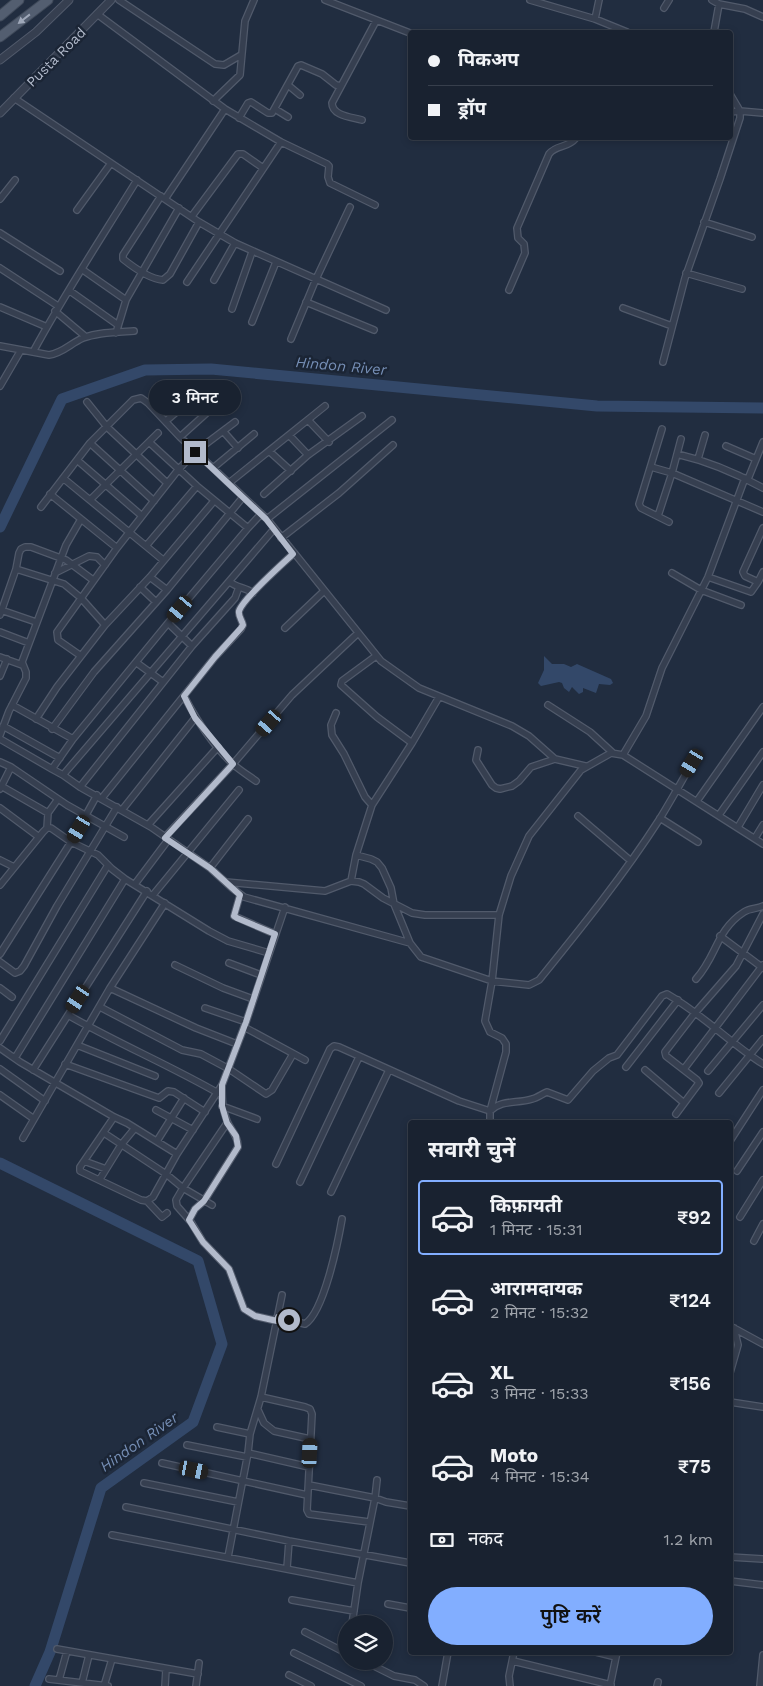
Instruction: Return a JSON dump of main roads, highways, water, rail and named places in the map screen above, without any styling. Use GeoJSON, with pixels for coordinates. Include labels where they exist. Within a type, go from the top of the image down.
{"type":"FeatureCollection","features":[{"type":"Feature","properties":{"kind":"main road"},"geometry":{"type":"LineString","coordinates":[[0,16],[19,0]]}},
{"type":"Feature","properties":{"kind":"main road"},"geometry":{"type":"LineString","coordinates":[[0,37],[48,0]]}},
{"type":"Feature","properties":{"kind":"water"},"geometry":{"type":"Polygon","coordinates":[[[544,656],[552,664],[564,664],[571,667],[577,664],[611,679],[613,683],[610,685],[599,684],[596,693],[583,688],[583,692],[579,694],[572,687],[569,692],[559,682],[541,686],[538,683],[544,670],[544,656]]]}},
{"type":"Feature","properties":{"kind":"waterway","name":"Hindon River"},"geometry":{"type":"LineString","coordinates":[[0,527],[62,399],[145,370],[211,369],[597,406],[763,408]]}},
{"type":"Feature","properties":{"kind":"waterway","name":"Hindon River"},"geometry":{"type":"LineString","coordinates":[[0,1163],[198,1261],[222,1344],[193,1422],[101,1488],[50,1652],[35,1686]]}}]}
